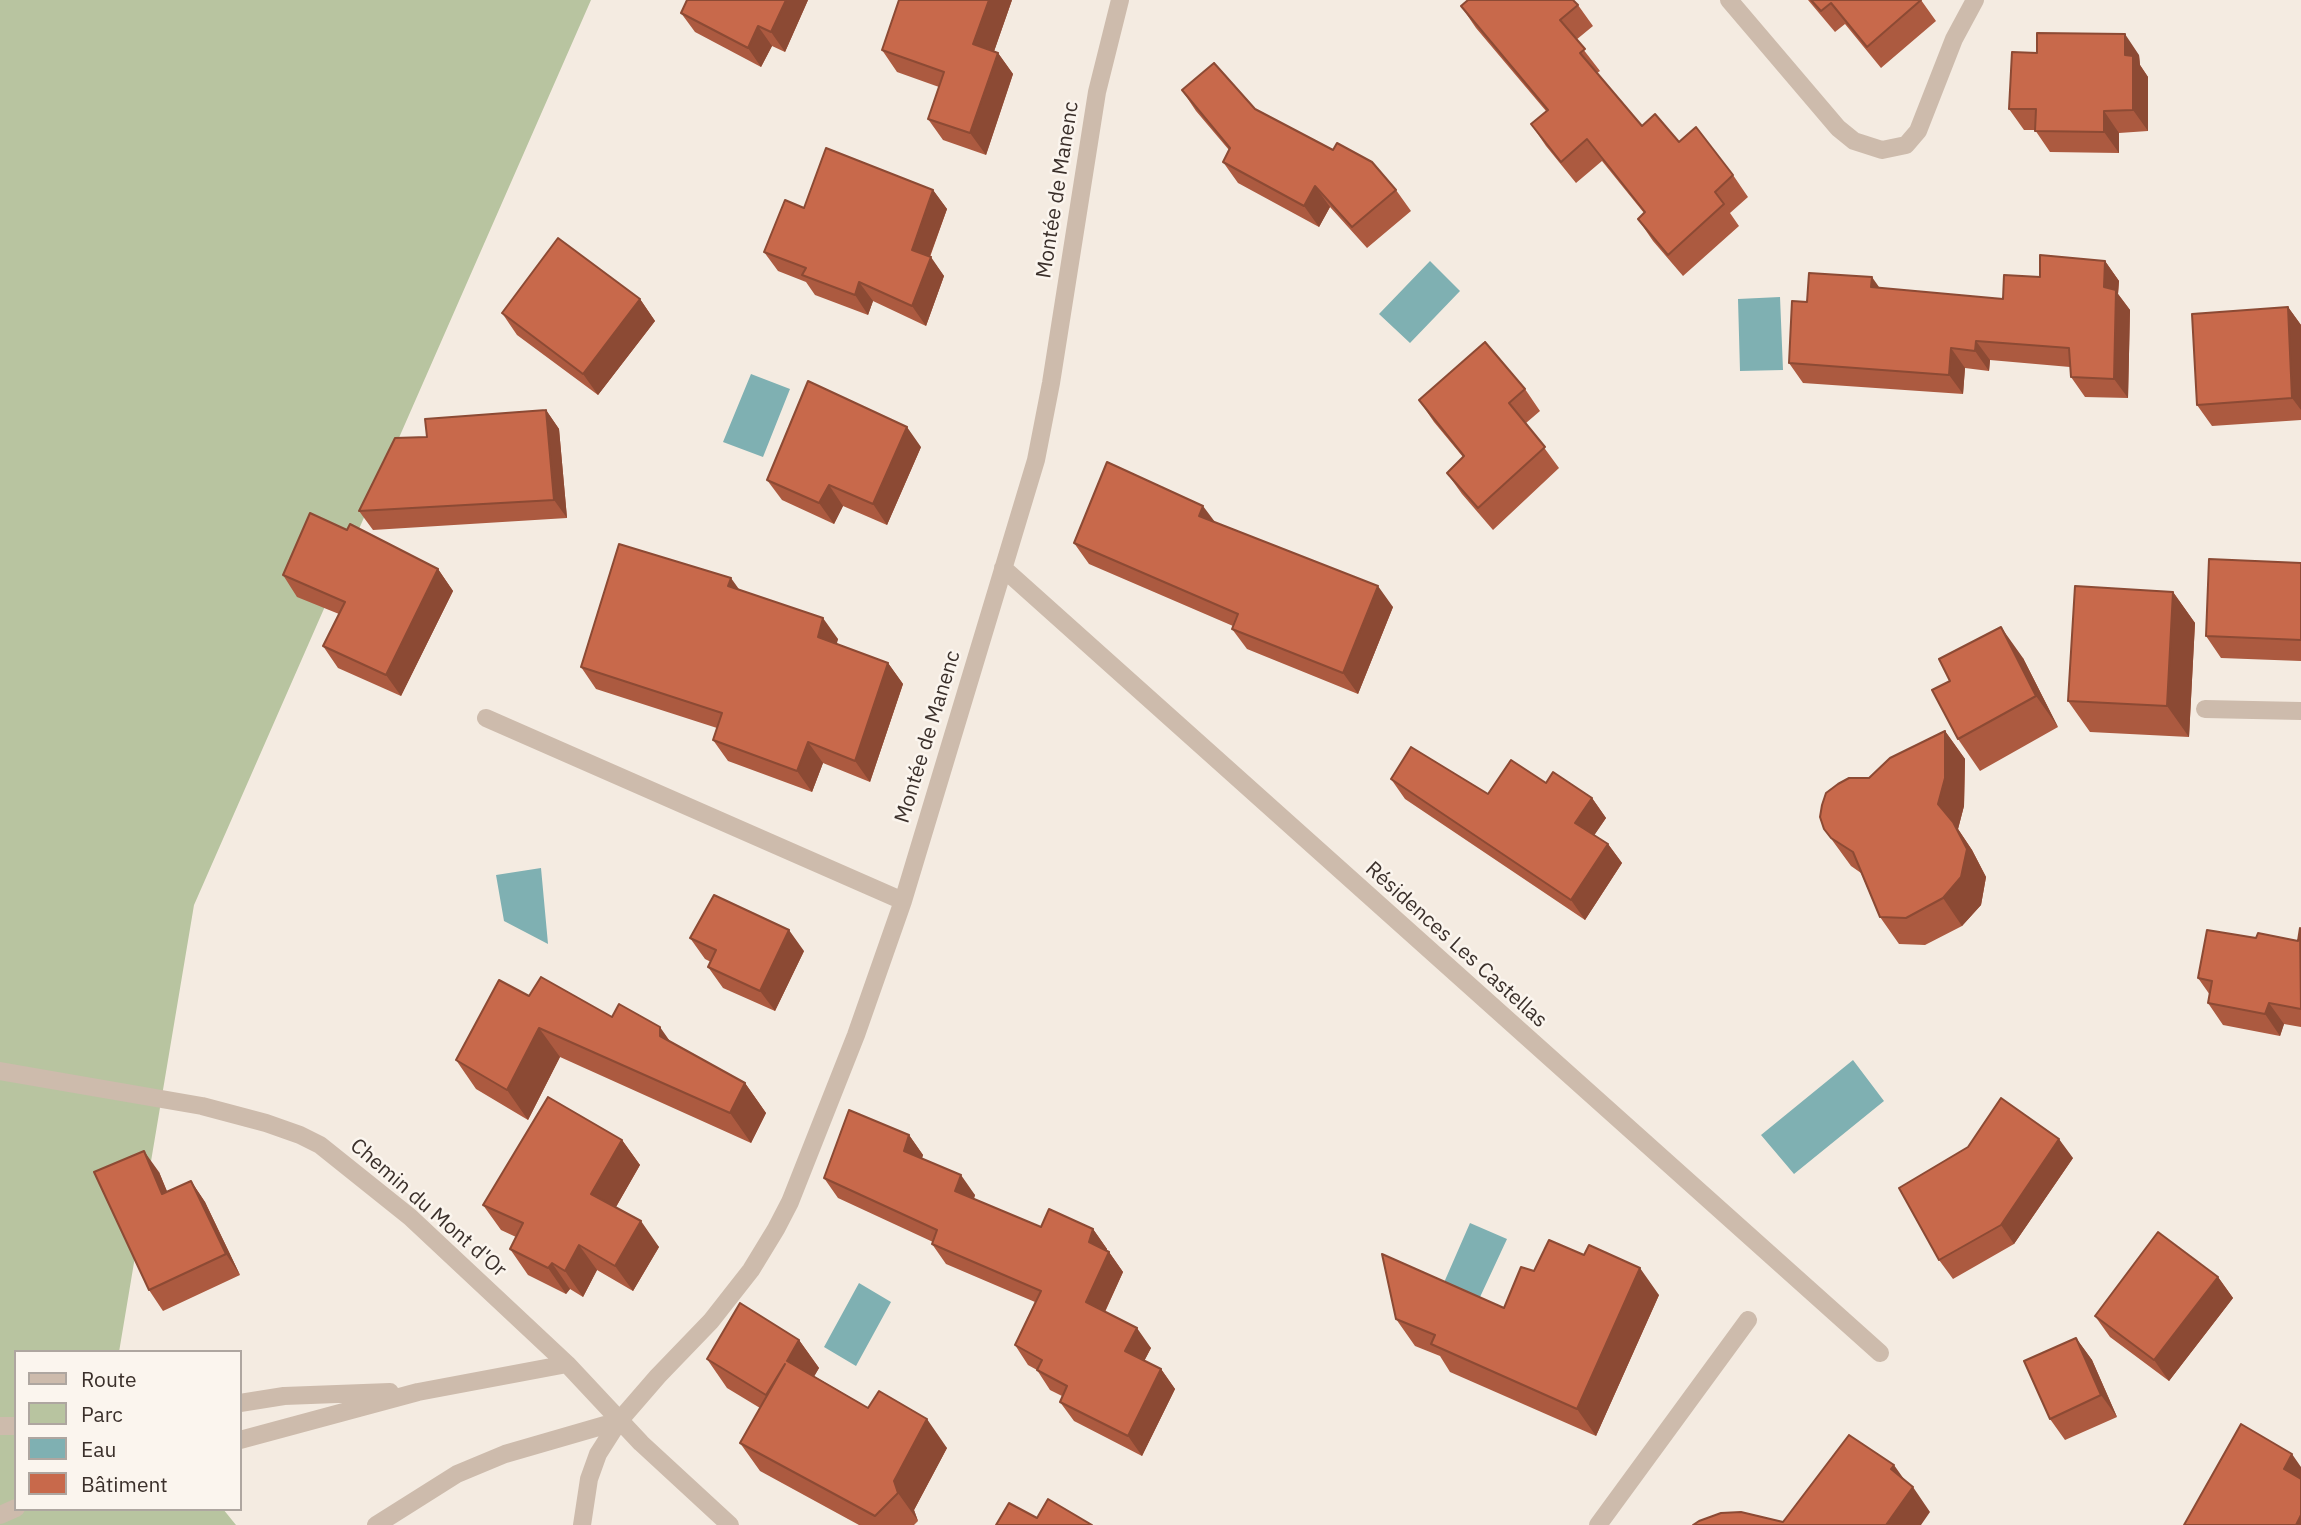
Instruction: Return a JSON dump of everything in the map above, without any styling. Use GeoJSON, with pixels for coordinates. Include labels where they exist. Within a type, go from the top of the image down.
{"type":"FeatureCollection","features":[{"type":"Feature","properties":{"kind":"street","name":"Montée de Manenc"},"geometry":{"type":"LineString","coordinates":[[582,1525],[589,1479],[598,1454],[619,1421],[711,1321],[751,1270],[776,1229],[790,1202],[856,1035],[903,901],[1036,460],[1051,383],[1097,92],[1120,0]]}},
{"type":"Feature","properties":{"kind":"street"},"geometry":{"type":"LineString","coordinates":[[1730,0],[1838,128],[1854,141],[1882,150],[1906,145],[1918,131],[1954,39],[1975,0]]}},
{"type":"Feature","properties":{"kind":"street","name":"Résidences Les Castellas"},"geometry":{"type":"LineString","coordinates":[[1003,568],[1880,1353]]}},
{"type":"Feature","properties":{"kind":"street"},"geometry":{"type":"LineString","coordinates":[[2205,709],[2301,710]]}},
{"type":"Feature","properties":{"kind":"street"},"geometry":{"type":"LineString","coordinates":[[486,718],[903,901]]}},
{"type":"Feature","properties":{"kind":"street","name":"Chemin du Mont d'Or"},"geometry":{"type":"LineString","coordinates":[[0,1070],[202,1106],[300,1135],[330,1152],[410,1217],[567,1364],[619,1421],[730,1525]]}},
{"type":"Feature","properties":{"kind":"street"},"geometry":{"type":"LineString","coordinates":[[1598,1525],[1748,1320]]}},
{"type":"Feature","properties":{"kind":"street"},"geometry":{"type":"LineString","coordinates":[[242,1439],[418,1392],[567,1364]]}},
{"type":"Feature","properties":{"kind":"street"},"geometry":{"type":"LineString","coordinates":[[242,1402],[284,1396],[418,1392]]}},
{"type":"Feature","properties":{"kind":"street"},"geometry":{"type":"LineString","coordinates":[[376,1525],[457,1474],[505,1454],[619,1421]]}},
{"type":"Feature","properties":{"kind":"green space"},"geometry":{"type":"Polygon","coordinates":[[[0,0],[591,0],[194,905],[119,1350],[14,1350],[14,1511],[225,1511],[236,1525],[0,1525],[0,0]]]}},
{"type":"Feature","properties":{"kind":"water"},"geometry":{"type":"Polygon","coordinates":[[[1430,261],[1460,291],[1410,343],[1379,314],[1430,261]]]}},
{"type":"Feature","properties":{"kind":"water"},"geometry":{"type":"Polygon","coordinates":[[[1780,297],[1783,370],[1740,371],[1738,299],[1780,297]]]}},
{"type":"Feature","properties":{"kind":"water"},"geometry":{"type":"Polygon","coordinates":[[[751,374],[790,389],[763,457],[723,442],[751,374]]]}},
{"type":"Feature","properties":{"kind":"water"},"geometry":{"type":"Polygon","coordinates":[[[541,868],[548,944],[504,921],[496,875],[541,868]]]}},
{"type":"Feature","properties":{"kind":"water"},"geometry":{"type":"Polygon","coordinates":[[[1853,1060],[1884,1101],[1794,1174],[1761,1135],[1853,1060]]]}},
{"type":"Feature","properties":{"kind":"water"},"geometry":{"type":"Polygon","coordinates":[[[1470,1223],[1507,1239],[1474,1310],[1439,1294],[1470,1223]]]}},
{"type":"Feature","properties":{"kind":"water"},"geometry":{"type":"Polygon","coordinates":[[[859,1283],[891,1302],[856,1366],[824,1347],[859,1283]]]}},
{"type":"Feature","properties":{"kind":"building"},"geometry":{"type":"Polygon","coordinates":[[[687,0],[786,0],[771,32],[758,26],[748,48],[681,13],[687,0]]]}},
{"type":"Feature","properties":{"kind":"building"},"geometry":{"type":"Polygon","coordinates":[[[899,0],[989,0],[973,44],[998,53],[970,133],[928,119],[944,72],[882,50],[899,0]]]}},
{"type":"Feature","properties":{"kind":"building"},"geometry":{"type":"Polygon","coordinates":[[[1468,0],[1573,0],[1578,5],[1560,20],[1585,49],[1580,53],[1642,126],[1655,114],[1679,142],[1696,127],[1733,175],[1715,192],[1724,204],[1668,255],[1638,219],[1645,212],[1587,139],[1561,162],[1531,124],[1548,110],[1461,6],[1468,0]]]}},
{"type":"Feature","properties":{"kind":"building"},"geometry":{"type":"Polygon","coordinates":[[[1811,0],[1921,0],[1867,47],[1831,3],[1821,11],[1811,0]]]}},
{"type":"Feature","properties":{"kind":"building"},"geometry":{"type":"Polygon","coordinates":[[[2037,33],[2125,34],[2125,55],[2133,56],[2133,110],[2104,111],[2104,132],[2035,131],[2036,109],[2009,109],[2012,52],[2037,53],[2037,33]]]}},
{"type":"Feature","properties":{"kind":"building"},"geometry":{"type":"Polygon","coordinates":[[[1214,63],[1255,109],[1333,150],[1337,143],[1372,162],[1396,190],[1352,227],[1315,186],[1304,206],[1223,162],[1230,148],[1182,90],[1214,63]]]}},
{"type":"Feature","properties":{"kind":"building"},"geometry":{"type":"Polygon","coordinates":[[[826,148],[933,190],[912,250],[931,257],[912,306],[859,282],[855,295],[802,275],[806,268],[764,252],[785,200],[804,208],[826,148]]]}},
{"type":"Feature","properties":{"kind":"building"},"geometry":{"type":"Polygon","coordinates":[[[558,238],[640,299],[583,374],[502,313],[558,238]]]}},
{"type":"Feature","properties":{"kind":"building"},"geometry":{"type":"Polygon","coordinates":[[[2040,255],[2105,261],[2104,287],[2116,290],[2114,379],[2071,377],[2069,348],[1976,341],[1975,351],[1951,348],[1949,375],[1789,363],[1792,301],[1807,302],[1809,273],[1872,277],[1871,287],[2003,299],[2004,275],[2040,277],[2040,255]]]}},
{"type":"Feature","properties":{"kind":"building"},"geometry":{"type":"Polygon","coordinates":[[[2288,307],[2292,398],[2197,405],[2192,314],[2288,307]]]}},
{"type":"Feature","properties":{"kind":"building"},"geometry":{"type":"Polygon","coordinates":[[[1485,342],[1525,389],[1509,403],[1545,447],[1478,508],[1447,473],[1464,456],[1419,400],[1485,342]]]}},
{"type":"Feature","properties":{"kind":"building"},"geometry":{"type":"Polygon","coordinates":[[[808,381],[907,427],[873,504],[829,485],[819,503],[767,480],[808,381]]]}},
{"type":"Feature","properties":{"kind":"building"},"geometry":{"type":"Polygon","coordinates":[[[546,410],[554,500],[359,511],[395,438],[427,437],[425,419],[546,410]]]}},
{"type":"Feature","properties":{"kind":"building"},"geometry":{"type":"Polygon","coordinates":[[[1107,462],[1203,506],[1199,516],[1378,586],[1343,673],[1232,629],[1238,614],[1074,543],[1107,462]]]}},
{"type":"Feature","properties":{"kind":"building"},"geometry":{"type":"Polygon","coordinates":[[[310,513],[347,530],[350,524],[438,569],[386,675],[323,646],[345,602],[283,575],[310,513]]]}},
{"type":"Feature","properties":{"kind":"building"},"geometry":{"type":"Polygon","coordinates":[[[619,544],[731,578],[728,586],[823,618],[818,637],[888,663],[855,761],[808,742],[797,771],[713,740],[722,713],[581,667],[619,544]]]}},
{"type":"Feature","properties":{"kind":"building"},"geometry":{"type":"Polygon","coordinates":[[[2209,559],[2301,563],[2301,640],[2206,636],[2209,559]]]}},
{"type":"Feature","properties":{"kind":"building"},"geometry":{"type":"Polygon","coordinates":[[[2075,586],[2173,592],[2167,706],[2068,701],[2075,586]]]}},
{"type":"Feature","properties":{"kind":"building"},"geometry":{"type":"Polygon","coordinates":[[[2001,627],[2036,696],[1958,739],[1932,690],[1950,681],[1939,659],[2001,627]]]}},
{"type":"Feature","properties":{"kind":"building"},"geometry":{"type":"Polygon","coordinates":[[[1945,731],[1945,778],[1938,804],[1953,822],[1967,849],[1961,877],[1943,898],[1906,918],[1880,917],[1853,852],[1831,838],[1824,829],[1820,817],[1826,793],[1849,778],[1869,778],[1890,758],[1945,731]]]}},
{"type":"Feature","properties":{"kind":"building"},"geometry":{"type":"Polygon","coordinates":[[[1411,747],[1488,794],[1511,760],[1546,783],[1553,772],[1592,798],[1575,823],[1608,844],[1571,900],[1391,779],[1411,747]]]}},
{"type":"Feature","properties":{"kind":"building"},"geometry":{"type":"Polygon","coordinates":[[[714,895],[789,930],[760,991],[708,967],[716,950],[690,938],[714,895]]]}},
{"type":"Feature","properties":{"kind":"building"},"geometry":{"type":"Polygon","coordinates":[[[2300,928],[2301,1009],[2269,1003],[2265,1014],[2208,1003],[2212,981],[2198,978],[2207,930],[2256,938],[2258,933],[2298,941],[2300,928]]]}},
{"type":"Feature","properties":{"kind":"building"},"geometry":{"type":"Polygon","coordinates":[[[541,977],[612,1017],[619,1004],[660,1027],[660,1036],[745,1083],[730,1113],[539,1028],[507,1090],[456,1060],[499,980],[529,996],[541,977]]]}},
{"type":"Feature","properties":{"kind":"building"},"geometry":{"type":"Polygon","coordinates":[[[548,1097],[622,1140],[591,1194],[641,1221],[615,1266],[579,1245],[565,1271],[552,1263],[548,1268],[510,1249],[523,1223],[483,1205],[548,1097]]]}},
{"type":"Feature","properties":{"kind":"building"},"geometry":{"type":"Polygon","coordinates":[[[2001,1098],[2059,1139],[2001,1225],[1939,1260],[1899,1188],[1968,1147],[2001,1098]]]}},
{"type":"Feature","properties":{"kind":"building"},"geometry":{"type":"Polygon","coordinates":[[[849,1110],[909,1135],[904,1151],[961,1175],[955,1191],[1041,1227],[1049,1209],[1093,1229],[1089,1242],[1109,1252],[1086,1302],[1137,1328],[1125,1351],[1161,1369],[1128,1436],[1060,1402],[1067,1386],[1037,1370],[1042,1360],[1015,1345],[1041,1291],[932,1244],[937,1230],[824,1178],[849,1110]]]}},
{"type":"Feature","properties":{"kind":"building"},"geometry":{"type":"Polygon","coordinates":[[[144,1151],[162,1194],[191,1181],[226,1254],[149,1290],[94,1172],[144,1151]]]}},
{"type":"Feature","properties":{"kind":"building"},"geometry":{"type":"Polygon","coordinates":[[[2158,1232],[2218,1277],[2154,1360],[2095,1316],[2158,1232]]]}},
{"type":"Feature","properties":{"kind":"building"},"geometry":{"type":"Polygon","coordinates":[[[1549,1240],[1584,1255],[1589,1245],[1640,1268],[1577,1409],[1431,1344],[1435,1335],[1396,1319],[1382,1254],[1504,1308],[1521,1267],[1534,1271],[1549,1240]]]}},
{"type":"Feature","properties":{"kind":"building"},"geometry":{"type":"Polygon","coordinates":[[[740,1303],[799,1340],[787,1361],[868,1408],[879,1391],[927,1419],[894,1481],[898,1493],[875,1516],[740,1443],[785,1364],[766,1395],[707,1359],[740,1303]]]}},
{"type":"Feature","properties":{"kind":"building"},"geometry":{"type":"Polygon","coordinates":[[[2076,1338],[2101,1395],[2050,1419],[2024,1361],[2076,1338]]]}},
{"type":"Feature","properties":{"kind":"building"},"geometry":{"type":"Polygon","coordinates":[[[2241,1424],[2292,1454],[2284,1469],[2301,1479],[2301,1515],[2296,1525],[2184,1525],[2241,1424]]]}},
{"type":"Feature","properties":{"kind":"building"},"geometry":{"type":"Polygon","coordinates":[[[1849,1435],[1894,1465],[1891,1469],[1913,1487],[1886,1525],[1693,1525],[1721,1513],[1741,1512],[1783,1522],[1849,1435]]]}},
{"type":"Feature","properties":{"kind":"building"},"geometry":{"type":"Polygon","coordinates":[[[1048,1499],[1092,1525],[996,1525],[1009,1503],[1037,1518],[1048,1499]]]}}]}
